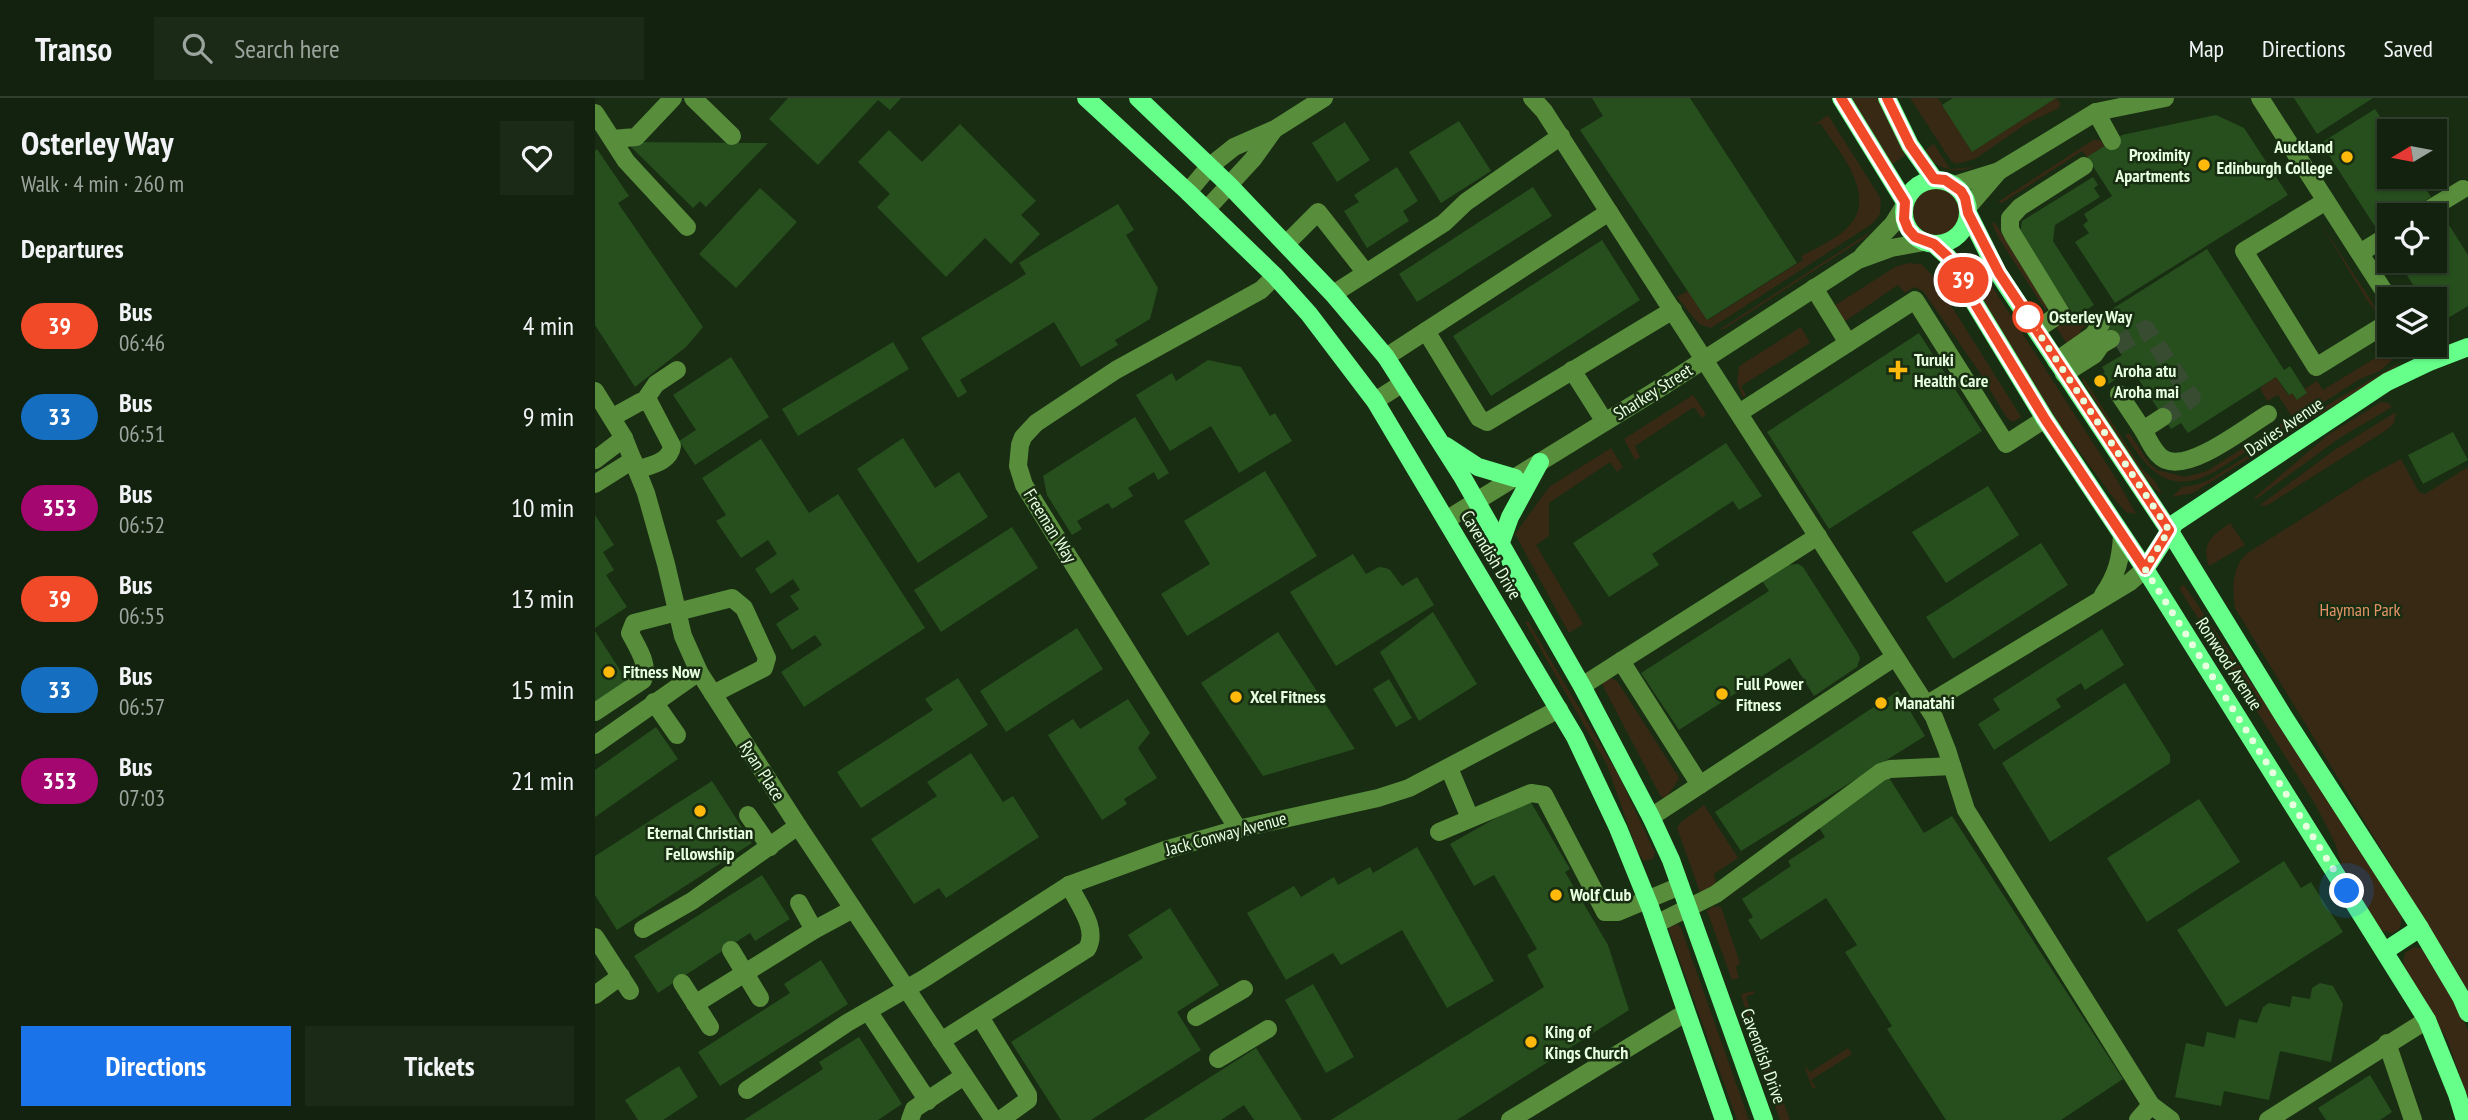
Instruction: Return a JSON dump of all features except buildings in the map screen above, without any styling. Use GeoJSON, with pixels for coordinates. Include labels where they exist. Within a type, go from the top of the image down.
{"type":"FeatureCollection","features":[{"type":"Feature","properties":{"kind":"main road","name":"Cavendish Drive"},"geometry":{"type":"LineString","coordinates":[[1086,98],[1275,276],[1309,314],[1375,401],[1559,709],[1618,828],[1648,900],[1724,1120]]}},
{"type":"Feature","properties":{"kind":"main road"},"geometry":{"type":"LineString","coordinates":[[1841,98],[1904,205],[1908,229],[1915,237],[1929,243],[1953,239],[1966,223],[1968,210],[1961,191],[1954,185],[1934,179],[1915,186],[1904,205]]}},
{"type":"Feature","properties":{"kind":"main road"},"geometry":{"type":"LineString","coordinates":[[1887,98],[1910,145],[1934,179]]}},
{"type":"Feature","properties":{"kind":"main road","name":"Cavendish Drive"},"geometry":{"type":"LineString","coordinates":[[1146,102],[1333,293],[1386,357],[1477,502],[1582,687],[1651,817],[1680,886],[1764,1120]]}},
{"type":"Feature","properties":{"kind":"main road","name":"Ronwood Avenue"},"geometry":{"type":"LineString","coordinates":[[1968,210],[1999,273],[2169,530],[2284,717],[2420,928],[2468,1013]]}},
{"type":"Feature","properties":{"kind":"main road","name":"Ronwood Avenue"},"geometry":{"type":"LineString","coordinates":[[1929,243],[1947,256],[1956,267],[1972,299],[2045,419],[2145,569],[2385,951],[2427,1020],[2465,1120]]}},
{"type":"Feature","properties":{"kind":"main road","name":"Davies Avenue"},"geometry":{"type":"LineString","coordinates":[[2145,569],[2175,523],[2387,383],[2428,362],[2468,347]]}},
{"type":"Feature","properties":{"kind":"main road"},"geometry":{"type":"LineString","coordinates":[[1440,442],[1478,467],[1515,478]]}},
{"type":"Feature","properties":{"kind":"main road"},"geometry":{"type":"LineString","coordinates":[[1501,542],[1510,517],[1541,462]]}},
{"type":"Feature","properties":{"kind":"main road"},"geometry":{"type":"LineString","coordinates":[[2385,951],[2420,928]]}},
{"type":"Feature","properties":{"kind":"street"},"geometry":{"type":"LineString","coordinates":[[612,139],[636,137],[673,98]]}},
{"type":"Feature","properties":{"kind":"street"},"geometry":{"type":"LineString","coordinates":[[693,98],[732,136]]}},
{"type":"Feature","properties":{"kind":"street"},"geometry":{"type":"LineString","coordinates":[[1188,192],[1209,167],[1234,147],[1275,129],[1324,98]]}},
{"type":"Feature","properties":{"kind":"street"},"geometry":{"type":"LineString","coordinates":[[1532,98],[1544,111],[1934,717],[1966,810],[2151,1105],[2171,1120]]}},
{"type":"Feature","properties":{"kind":"street"},"geometry":{"type":"LineString","coordinates":[[1954,185],[1999,171],[2102,106],[2165,98]]}},
{"type":"Feature","properties":{"kind":"street"},"geometry":{"type":"LineString","coordinates":[[2260,98],[2381,287]]}},
{"type":"Feature","properties":{"kind":"street"},"geometry":{"type":"LineString","coordinates":[[2102,106],[2112,141]]}},
{"type":"Feature","properties":{"kind":"street"},"geometry":{"type":"LineString","coordinates":[[595,113],[626,161],[687,227]]}},
{"type":"Feature","properties":{"kind":"street"},"geometry":{"type":"LineString","coordinates":[[1206,210],[1253,159],[1275,129]]}},
{"type":"Feature","properties":{"kind":"street"},"geometry":{"type":"LineString","coordinates":[[1333,293],[1431,232],[1466,202],[1560,136]]}},
{"type":"Feature","properties":{"kind":"street"},"geometry":{"type":"LineString","coordinates":[[2036,330],[2061,313],[2013,235],[2010,218],[2020,207],[2084,166]]}},
{"type":"Feature","properties":{"kind":"street"},"geometry":{"type":"LineString","coordinates":[[1968,210],[1999,171]]}},
{"type":"Feature","properties":{"kind":"street"},"geometry":{"type":"LineString","coordinates":[[2440,203],[2463,189]]}},
{"type":"Feature","properties":{"kind":"street"},"geometry":{"type":"LineString","coordinates":[[2326,201],[2244,251],[2316,367],[2377,329]]}},
{"type":"Feature","properties":{"kind":"street","name":"Sharkey Street"},"geometry":{"type":"LineString","coordinates":[[1858,260],[1893,224],[1904,205]]}},
{"type":"Feature","properties":{"kind":"street"},"geometry":{"type":"LineString","coordinates":[[1286,244],[1318,212],[1366,272]]}},
{"type":"Feature","properties":{"kind":"street"},"geometry":{"type":"LineString","coordinates":[[1386,357],[1609,212]]}},
{"type":"Feature","properties":{"kind":"street"},"geometry":{"type":"LineString","coordinates":[[2360,253],[2377,242]]}},
{"type":"Feature","properties":{"kind":"street","name":"Sharkey Street"},"geometry":{"type":"LineString","coordinates":[[1446,520],[1705,360],[1858,260],[1891,248],[1929,243]]}},
{"type":"Feature","properties":{"kind":"street","name":"Freeman Way"},"geometry":{"type":"LineString","coordinates":[[1238,829],[1024,485],[1018,456],[1023,437],[1036,423],[1116,370],[1261,290],[1275,276]]}},
{"type":"Feature","properties":{"kind":"street"},"geometry":{"type":"LineString","coordinates":[[1814,288],[1847,343]]}},
{"type":"Feature","properties":{"kind":"street"},"geometry":{"type":"LineString","coordinates":[[1739,413],[1915,300],[2006,444],[2045,419]]}},
{"type":"Feature","properties":{"kind":"street"},"geometry":{"type":"LineString","coordinates":[[1426,331],[1484,422],[1673,310]]}},
{"type":"Feature","properties":{"kind":"street"},"geometry":{"type":"LineString","coordinates":[[2105,335],[2094,355],[2060,368],[2105,335]]}},
{"type":"Feature","properties":{"kind":"street"},"geometry":{"type":"LineString","coordinates":[[2425,357],[2428,362]]}},
{"type":"Feature","properties":{"kind":"street"},"geometry":{"type":"LineString","coordinates":[[613,417],[645,400],[656,384],[677,370]]}},
{"type":"Feature","properties":{"kind":"street"},"geometry":{"type":"LineString","coordinates":[[1572,370],[1605,422]]}},
{"type":"Feature","properties":{"kind":"street"},"geometry":{"type":"LineString","coordinates":[[1375,401],[1403,383]]}},
{"type":"Feature","properties":{"kind":"street","name":"Ryan Place"},"geometry":{"type":"LineString","coordinates":[[595,391],[624,438],[646,493],[683,636],[699,672],[993,1120]]}},
{"type":"Feature","properties":{"kind":"street"},"geometry":{"type":"LineString","coordinates":[[2119,394],[2161,457],[2182,463],[2204,453],[2268,414]]}},
{"type":"Feature","properties":{"kind":"street"},"geometry":{"type":"LineString","coordinates":[[595,484],[635,465],[667,458],[672,452],[672,446],[653,405],[645,400]]}},
{"type":"Feature","properties":{"kind":"street"},"geometry":{"type":"LineString","coordinates":[[2143,430],[2163,417]]}},
{"type":"Feature","properties":{"kind":"street"},"geometry":{"type":"LineString","coordinates":[[595,460],[624,438]]}},
{"type":"Feature","properties":{"kind":"street"},"geometry":{"type":"LineString","coordinates":[[2101,598],[2111,584],[2121,558],[2122,535]]}},
{"type":"Feature","properties":{"kind":"street"},"geometry":{"type":"LineString","coordinates":[[1582,687],[1818,536]]}},
{"type":"Feature","properties":{"kind":"street"},"geometry":{"type":"LineString","coordinates":[[1926,705],[2130,582],[2145,569]]}},
{"type":"Feature","properties":{"kind":"street"},"geometry":{"type":"LineString","coordinates":[[595,712],[643,680],[646,674],[646,667],[631,633],[634,623],[732,598],[744,608],[767,657],[764,668],[713,694]]}},
{"type":"Feature","properties":{"kind":"street"},"geometry":{"type":"LineString","coordinates":[[1651,817],[1895,657]]}},
{"type":"Feature","properties":{"kind":"street"},"geometry":{"type":"LineString","coordinates":[[1621,661],[1700,785]]}},
{"type":"Feature","properties":{"kind":"street"},"geometry":{"type":"LineString","coordinates":[[595,746],[699,672]]}},
{"type":"Feature","properties":{"kind":"street"},"geometry":{"type":"LineString","coordinates":[[654,702],[677,735]]}},
{"type":"Feature","properties":{"kind":"street","name":"Jack Conway Avenue"},"geometry":{"type":"LineString","coordinates":[[747,1090],[1069,885],[1165,850],[1238,829],[1378,798],[1409,788],[1559,709]]}},
{"type":"Feature","properties":{"kind":"street"},"geometry":{"type":"LineString","coordinates":[[1656,924],[1716,894],[1881,772],[1890,769],[1952,766]]}},
{"type":"Feature","properties":{"kind":"street"},"geometry":{"type":"LineString","coordinates":[[1449,768],[1470,818]]}},
{"type":"Feature","properties":{"kind":"street"},"geometry":{"type":"LineString","coordinates":[[1439,832],[1531,793],[1544,795],[1605,912],[1618,912],[1680,886]]}},
{"type":"Feature","properties":{"kind":"street"},"geometry":{"type":"LineString","coordinates":[[748,815],[770,847]]}},
{"type":"Feature","properties":{"kind":"street"},"geometry":{"type":"LineString","coordinates":[[643,929],[692,901],[798,826]]}},
{"type":"Feature","properties":{"kind":"street"},"geometry":{"type":"LineString","coordinates":[[941,1041],[1087,949],[1093,940],[1090,928],[1069,885]]}},
{"type":"Feature","properties":{"kind":"street"},"geometry":{"type":"LineString","coordinates":[[799,903],[814,930]]}},
{"type":"Feature","properties":{"kind":"street"},"geometry":{"type":"LineString","coordinates":[[695,1004],[853,909]]}},
{"type":"Feature","properties":{"kind":"street"},"geometry":{"type":"LineString","coordinates":[[595,937],[626,984],[595,995]]}},
{"type":"Feature","properties":{"kind":"street"},"geometry":{"type":"LineString","coordinates":[[731,950],[760,998]]}},
{"type":"Feature","properties":{"kind":"street"},"geometry":{"type":"LineString","coordinates":[[683,983],[710,1027]]}},
{"type":"Feature","properties":{"kind":"street"},"geometry":{"type":"LineString","coordinates":[[1196,1017],[1244,989]]}},
{"type":"Feature","properties":{"kind":"street"},"geometry":{"type":"LineString","coordinates":[[868,1011],[927,1101]]}},
{"type":"Feature","properties":{"kind":"street"},"geometry":{"type":"LineString","coordinates":[[1510,1120],[1685,1013]]}},
{"type":"Feature","properties":{"kind":"street"},"geometry":{"type":"LineString","coordinates":[[980,1017],[1028,1094],[1028,1100],[1000,1120]]}},
{"type":"Feature","properties":{"kind":"street"},"geometry":{"type":"LineString","coordinates":[[2268,1120],[2427,1020]]}},
{"type":"Feature","properties":{"kind":"street"},"geometry":{"type":"LineString","coordinates":[[1218,1059],[1268,1029]]}},
{"type":"Feature","properties":{"kind":"street"},"geometry":{"type":"LineString","coordinates":[[2387,1043],[2413,1120]]}},
{"type":"Feature","properties":{"kind":"street"},"geometry":{"type":"LineString","coordinates":[[910,1120],[914,1110],[964,1076]]}},
{"type":"Feature","properties":{"kind":"street"},"geometry":{"type":"LineString","coordinates":[[2138,1120],[2151,1105]]}},
{"type":"Feature","properties":{"kind":"green space"},"geometry":{"type":"Polygon","coordinates":[[[1849,98],[1878,98],[1907,154],[1891,165],[1849,98]]]}},
{"type":"Feature","properties":{"kind":"green space"},"geometry":{"type":"Polygon","coordinates":[[[1910,98],[1938,98],[1972,152],[2056,98],[2060,103],[2059,108],[2026,124],[1975,159],[1956,164],[1951,161],[1910,98]]]}},
{"type":"Feature","properties":{"kind":"green space"},"geometry":{"type":"Polygon","coordinates":[[[1828,115],[1881,199],[1880,214],[1872,224],[1711,328],[1699,324],[1677,297],[1688,291],[1708,320],[1803,260],[1801,256],[1837,236],[1856,215],[1858,188],[1853,174],[1820,123],[1811,127],[1828,115]]]}},
{"type":"Feature","properties":{"kind":"green space"},"geometry":{"type":"Polygon","coordinates":[[[2093,140],[2100,140],[2105,146],[2087,157],[2082,151],[2002,203],[1998,202],[2093,140]]]}},
{"type":"Feature","properties":{"kind":"green space"},"geometry":{"type":"Polygon","coordinates":[[[1934,144],[1950,169],[1975,167],[1953,170],[1940,166],[1922,152],[1934,144]]]}},
{"type":"Feature","properties":{"kind":"green space"},"geometry":{"type":"Polygon","coordinates":[[[1937,187],[1954,194],[1961,211],[1954,228],[1937,235],[1920,228],[1913,211],[1920,194],[1937,187]]]}},
{"type":"Feature","properties":{"kind":"green space"},"geometry":{"type":"Polygon","coordinates":[[[2317,218],[2377,312],[2367,300],[2317,218]]]}},
{"type":"Feature","properties":{"kind":"green space"},"geometry":{"type":"Polygon","coordinates":[[[1992,223],[1995,223],[2047,304],[2046,311],[1998,237],[1992,223]]]}},
{"type":"Feature","properties":{"kind":"green space"},"geometry":{"type":"Polygon","coordinates":[[[1870,232],[1866,237],[1719,330],[1870,232]]]}},
{"type":"Feature","properties":{"kind":"green space"},"geometry":{"type":"Polygon","coordinates":[[[1980,261],[1993,288],[2117,480],[2136,514],[2126,512],[2115,500],[2014,358],[1966,270],[1980,261]]]}},
{"type":"Feature","properties":{"kind":"green space"},"geometry":{"type":"Polygon","coordinates":[[[1908,263],[1921,264],[1932,275],[2021,417],[2013,422],[2007,418],[1978,370],[1923,291],[1914,287],[1905,293],[1898,285],[1844,322],[1834,306],[1895,267],[1908,263]]]}},
{"type":"Feature","properties":{"kind":"green space"},"geometry":{"type":"Polygon","coordinates":[[[2075,317],[2077,321],[2083,318],[2087,325],[2080,330],[2082,334],[2069,347],[2056,327],[2059,323],[2062,325],[2075,317]]]}},
{"type":"Feature","properties":{"kind":"green space"},"geometry":{"type":"Polygon","coordinates":[[[1801,327],[1810,343],[1741,386],[1746,395],[1743,397],[1737,383],[1739,366],[1801,327]]]}},
{"type":"Feature","properties":{"kind":"green space"},"geometry":{"type":"Polygon","coordinates":[[[2377,357],[2393,357],[2380,371],[2360,379],[2216,471],[2200,478],[2186,482],[2162,477],[2143,460],[2125,435],[2129,433],[2149,463],[2157,470],[2185,477],[2207,471],[2292,417],[2278,395],[2267,401],[2260,388],[2276,377],[2288,395],[2292,393],[2297,400],[2307,393],[2304,389],[2317,381],[2323,390],[2377,357]]]}},
{"type":"Feature","properties":{"kind":"green space"},"geometry":{"type":"Polygon","coordinates":[[[2403,361],[2193,493],[2172,497],[2182,487],[2211,479],[2315,412],[2403,361]]]}},
{"type":"Feature","properties":{"kind":"green space"},"geometry":{"type":"Polygon","coordinates":[[[2083,377],[2142,469],[2154,480],[2162,494],[2152,486],[2131,459],[2083,382],[2083,377]]]}},
{"type":"Feature","properties":{"kind":"green space"},"geometry":{"type":"Polygon","coordinates":[[[1693,395],[1706,414],[1702,418],[1694,407],[1635,446],[1640,457],[1635,460],[1624,439],[1693,395]]]}},
{"type":"Feature","properties":{"kind":"green space"},"geometry":{"type":"Polygon","coordinates":[[[2381,402],[2392,407],[2338,439],[2255,500],[2255,497],[2328,435],[2381,402]]]}},
{"type":"Feature","properties":{"kind":"green space"},"geometry":{"type":"Polygon","coordinates":[[[2396,412],[2394,423],[2388,429],[2271,503],[2260,505],[2336,449],[2396,412]]]}},
{"type":"Feature","properties":{"kind":"green space"},"geometry":{"type":"Polygon","coordinates":[[[1611,448],[1623,467],[1617,472],[1610,462],[1549,503],[1549,536],[1536,545],[1583,624],[1569,633],[1515,534],[1549,487],[1611,448]]]}},
{"type":"Feature","properties":{"kind":"green space","name":"Hayman Park"},"geometry":{"type":"Polygon","coordinates":[[[2401,459],[2419,492],[2425,494],[2468,467],[2468,992],[2235,608],[2234,601],[2236,572],[2246,554],[2369,476],[2401,459]]]}},
{"type":"Feature","properties":{"kind":"green space"},"geometry":{"type":"Polygon","coordinates":[[[2230,523],[2245,545],[2209,566],[2207,545],[2230,523]]]}},
{"type":"Feature","properties":{"kind":"green space"},"geometry":{"type":"Polygon","coordinates":[[[2184,585],[2270,710],[2402,915],[2400,928],[2393,933],[2382,931],[2344,872],[2335,843],[2314,802],[2179,588],[2184,585]]]}},
{"type":"Feature","properties":{"kind":"green space"},"geometry":{"type":"Polygon","coordinates":[[[1528,621],[1619,776],[1655,853],[1653,859],[1644,861],[1638,853],[1607,765],[1525,622],[1528,621]]]}},
{"type":"Feature","properties":{"kind":"green space"},"geometry":{"type":"Polygon","coordinates":[[[1610,678],[1617,681],[1678,776],[1679,779],[1666,798],[1661,797],[1604,688],[1602,683],[1610,678]]]}},
{"type":"Feature","properties":{"kind":"green space"},"geometry":{"type":"Polygon","coordinates":[[[1704,805],[1738,858],[1714,874],[1716,885],[1700,892],[1677,828],[1704,805]]]}},
{"type":"Feature","properties":{"kind":"green space"},"geometry":{"type":"Polygon","coordinates":[[[1713,906],[1721,907],[1740,963],[1736,967],[1739,978],[1732,980],[1707,911],[1713,906]]]}},
{"type":"Feature","properties":{"kind":"green space"},"geometry":{"type":"Polygon","coordinates":[[[1677,924],[1681,928],[1749,1120],[1737,1120],[1669,930],[1669,927],[1677,924]]]}},
{"type":"Feature","properties":{"kind":"green space"},"geometry":{"type":"Polygon","coordinates":[[[2414,947],[2424,949],[2451,994],[2468,1030],[2468,1100],[2448,1041],[2403,965],[2405,953],[2414,947]]]}},
{"type":"Feature","properties":{"kind":"green space"},"geometry":{"type":"Polygon","coordinates":[[[1755,993],[1746,997],[1790,1120],[1780,1120],[1759,1060],[1741,994],[1755,993]]]}},
{"type":"Feature","properties":{"kind":"green space"},"geometry":{"type":"Polygon","coordinates":[[[1848,1048],[1852,1054],[1811,1080],[1816,1088],[1812,1088],[1804,1065],[1810,1072],[1848,1048]]]}},
{"type":"Feature","properties":{"kind":"tunnel"},"geometry":{"type":"LineString","coordinates":[[2116,346],[2146,329],[2192,398],[2163,417]]}},
{"type":"Feature","properties":{"kind":"bus line","name":"39"},"geometry":{"type":"LineString","coordinates":[[1841,98],[1905,202],[1904,219],[1908,229],[1915,237],[1934,244],[1956,267],[1972,299],[2045,419],[2145,569],[2169,530],[1999,273],[1968,213],[1961,191],[1945,180],[1934,179],[1914,152],[1887,98]]}},
{"type":"Feature","properties":{"kind":"place","name":"Auckland Edinburgh College"},"geometry":{"type":"Point","coordinates":[2347,157]}},
{"type":"Feature","properties":{"kind":"place","name":"Proximity Apartments"},"geometry":{"type":"Point","coordinates":[2204,165]}},
{"type":"Feature","properties":{"kind":"place","name":"Osterley Way"},"geometry":{"type":"Point","coordinates":[2028,317]}},
{"type":"Feature","properties":{"kind":"place","name":"Turuki Health Care"},"geometry":{"type":"Point","coordinates":[1898,370]}},
{"type":"Feature","properties":{"kind":"place","name":"Aroha atu Aroha mai"},"geometry":{"type":"Point","coordinates":[2100,381]}},
{"type":"Feature","properties":{"kind":"place","name":"Fitness Now"},"geometry":{"type":"Point","coordinates":[609,672]}},
{"type":"Feature","properties":{"kind":"place","name":"Full Power Fitness"},"geometry":{"type":"Point","coordinates":[1722,694]}},
{"type":"Feature","properties":{"kind":"place","name":"Xcel Fitness"},"geometry":{"type":"Point","coordinates":[1236,697]}},
{"type":"Feature","properties":{"kind":"place","name":"Manatahi"},"geometry":{"type":"Point","coordinates":[1881,703]}},
{"type":"Feature","properties":{"kind":"place","name":"Eternal Christian Fellowship"},"geometry":{"type":"Point","coordinates":[700,811]}},
{"type":"Feature","properties":{"kind":"place","name":"Wolf Club"},"geometry":{"type":"Point","coordinates":[1556,895]}},
{"type":"Feature","properties":{"kind":"place","name":"King of Kings Church"},"geometry":{"type":"Point","coordinates":[1531,1042]}},
{"type":"Feature","properties":{"kind":"route"},"geometry":{"type":"LineString","coordinates":[[2028,317],[2169,530],[2145,569],[2347,891]]}}]}
